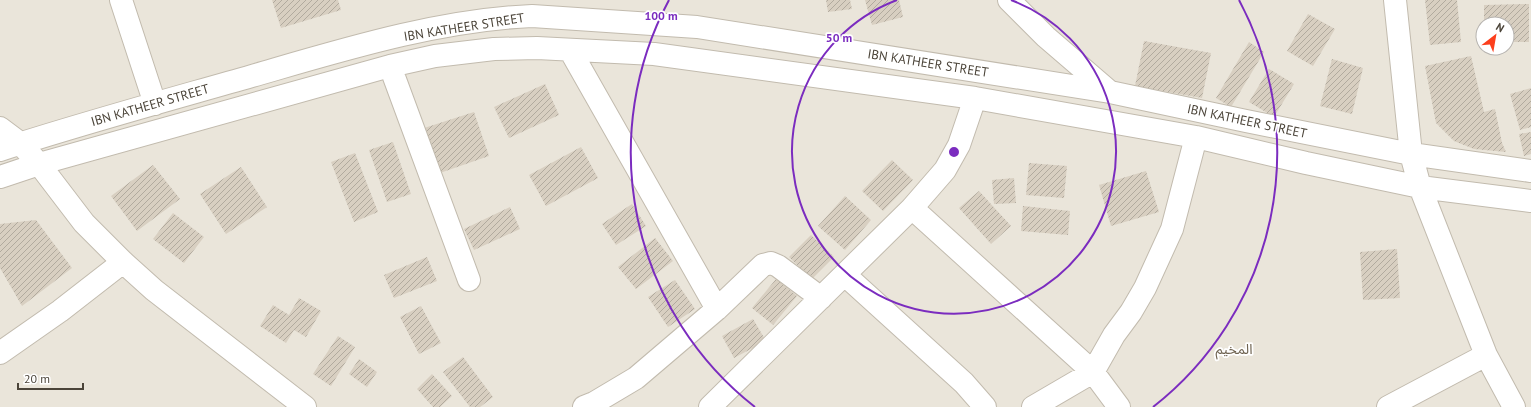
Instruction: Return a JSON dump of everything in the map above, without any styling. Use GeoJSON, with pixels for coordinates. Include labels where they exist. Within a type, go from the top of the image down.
{"type":"FeatureCollection","features":[{"type":"Feature","properties":{"kind":"street"},"geometry":{"type":"LineString","coordinates":[[120,0],[155,104]]}},
{"type":"Feature","properties":{"kind":"street"},"geometry":{"type":"LineString","coordinates":[[503,0],[532,16]]}},
{"type":"Feature","properties":{"kind":"street"},"geometry":{"type":"LineString","coordinates":[[1009,0],[1046,37],[1110,92]]}},
{"type":"Feature","properties":{"kind":"street"},"geometry":{"type":"LineString","coordinates":[[1395,0],[1411,154],[1420,187],[1486,355],[1514,407]]}},
{"type":"Feature","properties":{"kind":"street","name":"IBN KATHEER STREET"},"geometry":{"type":"LineString","coordinates":[[10,146],[343,50],[425,30],[506,17],[532,16],[612,20],[697,27],[1110,92],[1411,154],[1531,170]]}},
{"type":"Feature","properties":{"kind":"street","name":"IBN KATHEER STREET"},"geometry":{"type":"LineString","coordinates":[[0,177],[39,164],[390,66],[435,56],[494,49],[537,48],[654,54],[974,98],[1196,137],[1306,163],[1420,187],[1531,201]]}},
{"type":"Feature","properties":{"kind":"street"},"geometry":{"type":"LineString","coordinates":[[570,50],[717,309]]}},
{"type":"Feature","properties":{"kind":"street"},"geometry":{"type":"LineString","coordinates":[[390,66],[469,280]]}},
{"type":"Feature","properties":{"kind":"street"},"geometry":{"type":"LineString","coordinates":[[710,407],[912,208],[945,170],[959,145],[974,98]]}},
{"type":"Feature","properties":{"kind":"street"},"geometry":{"type":"LineString","coordinates":[[0,128],[10,146],[39,164],[84,223],[123,262],[154,290],[305,407]]}},
{"type":"Feature","properties":{"kind":"street"},"geometry":{"type":"LineString","coordinates":[[1033,407],[1093,372],[1114,335],[1131,312],[1145,288],[1172,229],[1196,137]]}},
{"type":"Feature","properties":{"kind":"street"},"geometry":{"type":"LineString","coordinates":[[912,208],[1093,372],[1119,407]]}},
{"type":"Feature","properties":{"kind":"street"},"geometry":{"type":"LineString","coordinates":[[0,353],[60,311],[123,262]]}},
{"type":"Feature","properties":{"kind":"street"},"geometry":{"type":"LineString","coordinates":[[584,407],[594,403],[636,378],[717,309],[762,264],[771,263],[778,266],[822,298]]}},
{"type":"Feature","properties":{"kind":"street"},"geometry":{"type":"LineString","coordinates":[[845,275],[964,383],[985,407]]}},
{"type":"Feature","properties":{"kind":"street"},"geometry":{"type":"LineString","coordinates":[[1388,407],[1486,355]]}},
{"type":"Feature","properties":{"kind":"shaded area"},"geometry":{"type":"Polygon","coordinates":[[[0,0],[1531,0],[1531,407],[0,407],[0,0]]]}},
{"type":"Feature","properties":{"kind":"building"},"geometry":{"type":"Polygon","coordinates":[[[272,0],[338,0],[341,10],[281,28],[272,0]]]}},
{"type":"Feature","properties":{"kind":"building"},"geometry":{"type":"Polygon","coordinates":[[[826,0],[850,0],[852,9],[828,12],[826,0]]]}},
{"type":"Feature","properties":{"kind":"building"},"geometry":{"type":"Polygon","coordinates":[[[865,0],[899,0],[903,17],[872,25],[865,0]]]}},
{"type":"Feature","properties":{"kind":"building"},"geometry":{"type":"Polygon","coordinates":[[[1425,0],[1457,0],[1461,42],[1430,45],[1425,0]]]}},
{"type":"Feature","properties":{"kind":"building"},"geometry":{"type":"Polygon","coordinates":[[[1529,4],[1529,42],[1515,42],[1515,16],[1484,16],[1484,5],[1529,4]]]}},
{"type":"Feature","properties":{"kind":"building"},"geometry":{"type":"Polygon","coordinates":[[[1308,14],[1335,29],[1313,66],[1287,51],[1308,14]]]}},
{"type":"Feature","properties":{"kind":"building"},"geometry":{"type":"Polygon","coordinates":[[[1144,41],[1211,53],[1202,98],[1135,86],[1144,41]]]}},
{"type":"Feature","properties":{"kind":"building"},"geometry":{"type":"Polygon","coordinates":[[[1249,42],[1264,52],[1231,107],[1216,98],[1249,42]]]}},
{"type":"Feature","properties":{"kind":"building"},"geometry":{"type":"Polygon","coordinates":[[[1471,56],[1484,112],[1495,109],[1502,143],[1506,152],[1474,149],[1454,141],[1436,123],[1425,66],[1471,56]]]}},
{"type":"Feature","properties":{"kind":"building"},"geometry":{"type":"Polygon","coordinates":[[[1332,59],[1363,68],[1352,114],[1320,106],[1332,59]]]}},
{"type":"Feature","properties":{"kind":"building"},"geometry":{"type":"Polygon","coordinates":[[[1269,69],[1294,84],[1274,117],[1249,102],[1269,69]]]}},
{"type":"Feature","properties":{"kind":"building"},"geometry":{"type":"Polygon","coordinates":[[[545,84],[559,115],[509,138],[494,107],[545,84]]]}},
{"type":"Feature","properties":{"kind":"building"},"geometry":{"type":"Polygon","coordinates":[[[1531,88],[1531,127],[1520,130],[1510,94],[1531,88]]]}},
{"type":"Feature","properties":{"kind":"building"},"geometry":{"type":"Polygon","coordinates":[[[474,112],[489,156],[437,174],[421,129],[474,112]]]}},
{"type":"Feature","properties":{"kind":"building"},"geometry":{"type":"Polygon","coordinates":[[[1531,132],[1531,154],[1524,156],[1519,134],[1531,132]]]}},
{"type":"Feature","properties":{"kind":"building"},"geometry":{"type":"Polygon","coordinates":[[[393,142],[411,194],[387,202],[369,150],[393,142]]]}},
{"type":"Feature","properties":{"kind":"building"},"geometry":{"type":"Polygon","coordinates":[[[581,147],[598,178],[546,206],[529,175],[581,147]]]}},
{"type":"Feature","properties":{"kind":"building"},"geometry":{"type":"Polygon","coordinates":[[[355,153],[378,212],[354,222],[331,162],[355,153]]]}},
{"type":"Feature","properties":{"kind":"building"},"geometry":{"type":"Polygon","coordinates":[[[892,160],[913,180],[883,211],[862,191],[892,160]]]}},
{"type":"Feature","properties":{"kind":"building"},"geometry":{"type":"Polygon","coordinates":[[[1029,163],[1067,166],[1064,198],[1026,195],[1029,163]]]}},
{"type":"Feature","properties":{"kind":"building"},"geometry":{"type":"Polygon","coordinates":[[[153,165],[180,199],[137,231],[111,196],[153,165]]]}},
{"type":"Feature","properties":{"kind":"building"},"geometry":{"type":"Polygon","coordinates":[[[241,167],[267,207],[226,234],[200,194],[241,167]]]}},
{"type":"Feature","properties":{"kind":"building"},"geometry":{"type":"Polygon","coordinates":[[[1146,171],[1159,212],[1111,226],[1099,185],[1146,171]]]}},
{"type":"Feature","properties":{"kind":"building"},"geometry":{"type":"Polygon","coordinates":[[[1014,178],[1016,203],[994,204],[992,180],[1014,178]]]}},
{"type":"Feature","properties":{"kind":"building"},"geometry":{"type":"Polygon","coordinates":[[[979,191],[1011,226],[991,244],[959,208],[979,191]]]}},
{"type":"Feature","properties":{"kind":"building"},"geometry":{"type":"Polygon","coordinates":[[[845,196],[871,220],[845,250],[818,226],[845,196]]]}},
{"type":"Feature","properties":{"kind":"building"},"geometry":{"type":"Polygon","coordinates":[[[632,204],[646,226],[616,245],[602,224],[632,204]]]}},
{"type":"Feature","properties":{"kind":"building"},"geometry":{"type":"Polygon","coordinates":[[[1023,206],[1070,211],[1068,235],[1021,231],[1023,206]]]}},
{"type":"Feature","properties":{"kind":"building"},"geometry":{"type":"Polygon","coordinates":[[[510,207],[520,229],[474,250],[464,229],[510,207]]]}},
{"type":"Feature","properties":{"kind":"building"},"geometry":{"type":"Polygon","coordinates":[[[173,213],[204,237],[184,263],[153,239],[173,213]]]}},
{"type":"Feature","properties":{"kind":"building"},"geometry":{"type":"Polygon","coordinates":[[[36,220],[72,268],[22,306],[0,268],[0,224],[36,220]]]}},
{"type":"Feature","properties":{"kind":"building"},"geometry":{"type":"Polygon","coordinates":[[[811,235],[834,257],[812,279],[789,257],[811,235]]]}},
{"type":"Feature","properties":{"kind":"building"},"geometry":{"type":"Polygon","coordinates":[[[655,238],[673,261],[636,289],[618,267],[655,238]]]}},
{"type":"Feature","properties":{"kind":"building"},"geometry":{"type":"Polygon","coordinates":[[[1397,249],[1400,298],[1363,300],[1360,252],[1397,249]]]}},
{"type":"Feature","properties":{"kind":"building"},"geometry":{"type":"Polygon","coordinates":[[[427,257],[437,281],[394,298],[384,275],[427,257]]]}},
{"type":"Feature","properties":{"kind":"building"},"geometry":{"type":"Polygon","coordinates":[[[776,279],[797,296],[773,325],[752,308],[776,279]]]}},
{"type":"Feature","properties":{"kind":"building"},"geometry":{"type":"Polygon","coordinates":[[[675,280],[695,309],[668,327],[648,297],[675,280]]]}},
{"type":"Feature","properties":{"kind":"building"},"geometry":{"type":"Polygon","coordinates":[[[299,298],[321,311],[306,337],[294,330],[286,343],[260,326],[273,305],[289,315],[299,298]]]}},
{"type":"Feature","properties":{"kind":"building"},"geometry":{"type":"Polygon","coordinates":[[[421,306],[441,343],[419,354],[400,317],[421,306]]]}},
{"type":"Feature","properties":{"kind":"building"},"geometry":{"type":"Polygon","coordinates":[[[753,319],[766,341],[734,358],[722,336],[753,319]]]}},
{"type":"Feature","properties":{"kind":"building"},"geometry":{"type":"Polygon","coordinates":[[[338,336],[355,347],[331,386],[313,374],[338,336]]]}},
{"type":"Feature","properties":{"kind":"building"},"geometry":{"type":"Polygon","coordinates":[[[463,357],[493,397],[480,407],[470,407],[443,372],[463,357]]]}},
{"type":"Feature","properties":{"kind":"building"},"geometry":{"type":"Polygon","coordinates":[[[359,359],[377,372],[367,387],[349,374],[359,359]]]}},
{"type":"Feature","properties":{"kind":"building"},"geometry":{"type":"Polygon","coordinates":[[[432,374],[452,396],[440,407],[433,407],[417,389],[432,374]]]}},
{"type":"Feature","properties":{"kind":"district","name":"المخيم"},"geometry":{"type":"Point","coordinates":[1234,349]}}]}
